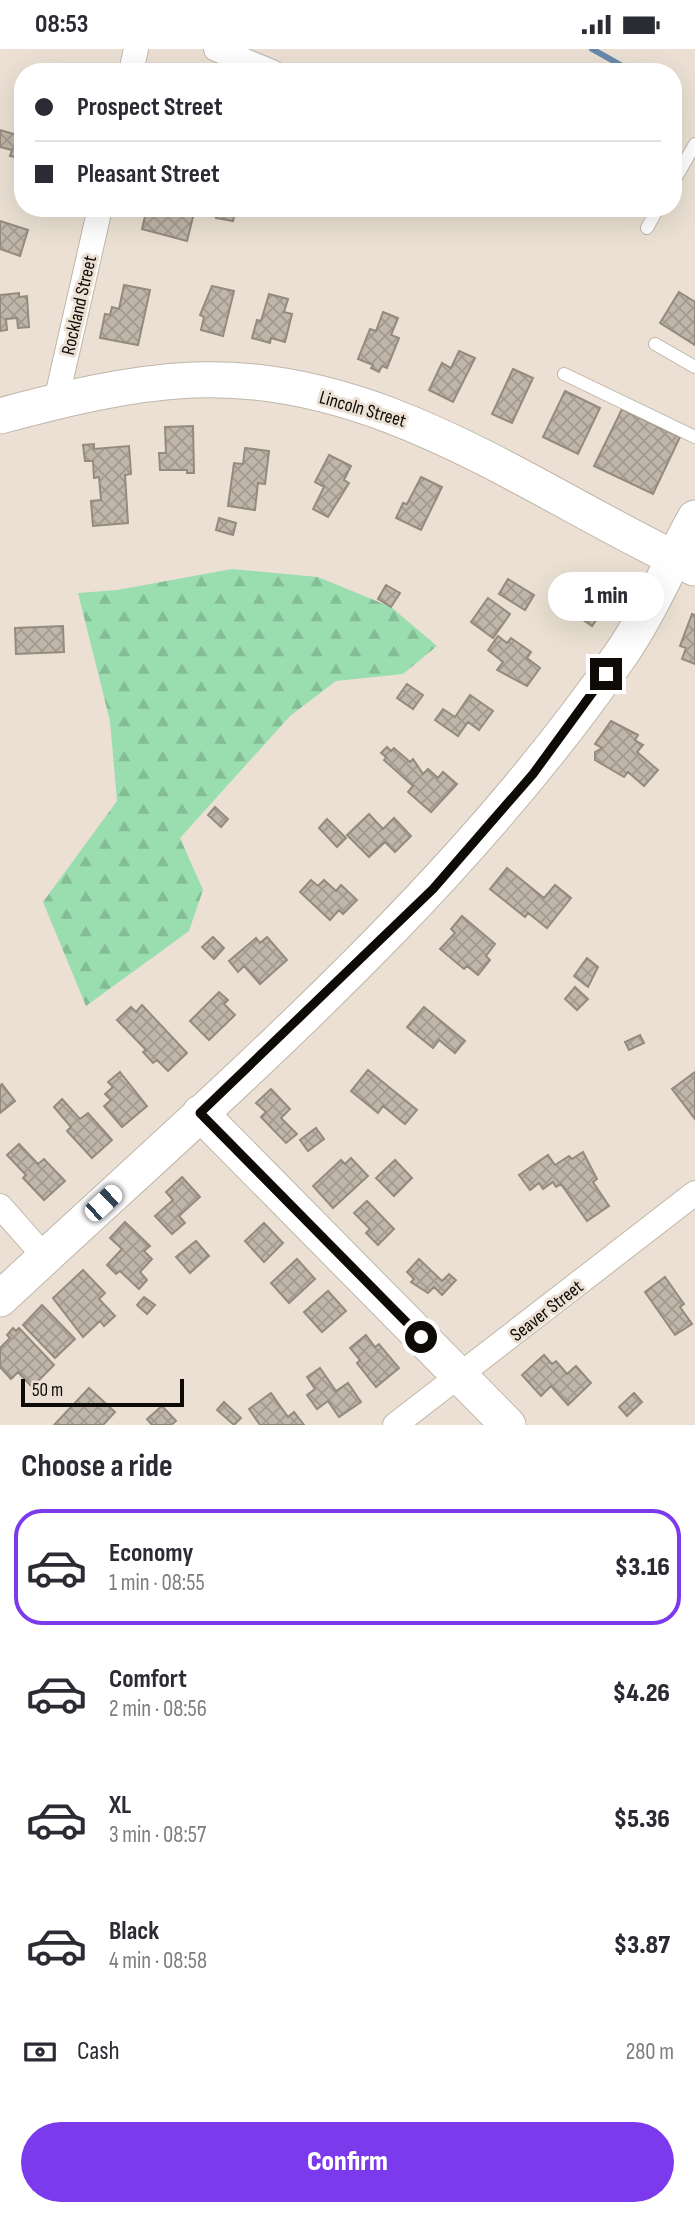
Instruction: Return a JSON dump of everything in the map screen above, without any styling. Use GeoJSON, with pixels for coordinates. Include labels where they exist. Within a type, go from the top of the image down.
{"type":"FeatureCollection","features":[{"type":"Feature","properties":{"kind":"street"},"geometry":{"type":"LineString","coordinates":[[215,49],[250,63]]}},
{"type":"Feature","properties":{"kind":"street","name":"Rockland Street"},"geometry":{"type":"LineString","coordinates":[[56,401],[98,217]]}},
{"type":"Feature","properties":{"kind":"street","name":"Lincoln Street"},"geometry":{"type":"LineString","coordinates":[[0,416],[56,401],[151,384],[194,380],[244,381],[349,402],[422,426],[455,441],[684,563]]}},
{"type":"Feature","properties":{"kind":"street"},"geometry":{"type":"LineString","coordinates":[[0,1299],[200,1113],[433,889],[533,774],[621,654],[684,563],[695,518]]}},
{"type":"Feature","properties":{"kind":"street"},"geometry":{"type":"LineString","coordinates":[[200,1113],[508,1425]]}},
{"type":"Feature","properties":{"kind":"street","name":"Seaver Street"},"geometry":{"type":"LineString","coordinates":[[395,1425],[695,1193]]}},
{"type":"Feature","properties":{"kind":"street"},"geometry":{"type":"LineString","coordinates":[[0,1206],[45,1257]]}},
{"type":"Feature","properties":{"kind":"lane"},"geometry":{"type":"LineString","coordinates":[[682,167],[695,144]]}},
{"type":"Feature","properties":{"kind":"lane"},"geometry":{"type":"LineString","coordinates":[[647,228],[653,217]]}},
{"type":"Feature","properties":{"kind":"lane"},"geometry":{"type":"LineString","coordinates":[[655,344],[695,367]]}},
{"type":"Feature","properties":{"kind":"lane"},"geometry":{"type":"LineString","coordinates":[[564,374],[695,437]]}},
{"type":"Feature","properties":{"kind":"green space"},"geometry":{"type":"Polygon","coordinates":[[[232,569],[318,577],[391,607],[437,646],[403,674],[336,681],[290,716],[180,838],[203,890],[189,931],[86,1006],[43,902],[117,801],[110,721],[78,593],[117,590],[232,569]]]}},
{"type":"Feature","properties":{"kind":"building"},"geometry":{"type":"Polygon","coordinates":[[[0,130],[14,134],[14,157],[10,156],[12,150],[0,147],[0,130]]]}},
{"type":"Feature","properties":{"kind":"building"},"geometry":{"type":"Polygon","coordinates":[[[145,217],[193,217],[187,241],[142,229],[145,217]]]}},
{"type":"Feature","properties":{"kind":"building"},"geometry":{"type":"Polygon","coordinates":[[[216,217],[234,217],[233,221],[216,217]]]}},
{"type":"Feature","properties":{"kind":"building"},"geometry":{"type":"Polygon","coordinates":[[[0,221],[28,230],[20,256],[0,249],[0,221]]]}},
{"type":"Feature","properties":{"kind":"building"},"geometry":{"type":"Polygon","coordinates":[[[124,285],[150,290],[138,345],[100,338],[105,314],[110,315],[112,307],[119,309],[124,285]]]}},
{"type":"Feature","properties":{"kind":"building"},"geometry":{"type":"Polygon","coordinates":[[[212,286],[234,291],[223,336],[201,330],[204,317],[200,315],[212,286]]]}},
{"type":"Feature","properties":{"kind":"building"},"geometry":{"type":"Polygon","coordinates":[[[679,292],[695,302],[695,345],[660,323],[679,292]]]}},
{"type":"Feature","properties":{"kind":"building"},"geometry":{"type":"Polygon","coordinates":[[[19,293],[19,297],[27,296],[29,327],[18,328],[17,318],[6,319],[7,330],[0,331],[0,295],[19,293]]]}},
{"type":"Feature","properties":{"kind":"building"},"geometry":{"type":"Polygon","coordinates":[[[269,294],[288,299],[284,312],[292,314],[285,342],[271,338],[270,343],[252,338],[257,320],[261,321],[269,294]]]}},
{"type":"Feature","properties":{"kind":"building"},"geometry":{"type":"Polygon","coordinates":[[[383,312],[398,318],[391,335],[399,338],[387,368],[382,366],[379,372],[371,368],[373,365],[358,359],[370,329],[376,331],[383,312]]]}},
{"type":"Feature","properties":{"kind":"building"},"geometry":{"type":"Polygon","coordinates":[[[459,351],[475,358],[453,402],[429,390],[442,363],[451,368],[459,351]]]}},
{"type":"Feature","properties":{"kind":"building"},"geometry":{"type":"Polygon","coordinates":[[[513,369],[533,378],[512,423],[492,414],[513,369]]]}},
{"type":"Feature","properties":{"kind":"building"},"geometry":{"type":"Polygon","coordinates":[[[565,391],[600,408],[578,454],[543,437],[565,391]]]}},
{"type":"Feature","properties":{"kind":"building"},"geometry":{"type":"Polygon","coordinates":[[[622,409],[680,437],[653,494],[594,466],[622,409]]]}},
{"type":"Feature","properties":{"kind":"building"},"geometry":{"type":"Polygon","coordinates":[[[193,426],[194,473],[187,473],[187,470],[160,470],[159,453],[166,453],[165,427],[193,426]]]}},
{"type":"Feature","properties":{"kind":"building"},"geometry":{"type":"Polygon","coordinates":[[[94,444],[94,449],[129,446],[131,474],[125,475],[128,523],[93,526],[91,501],[101,500],[99,477],[94,478],[93,461],[85,461],[83,445],[94,444]]]}},
{"type":"Feature","properties":{"kind":"building"},"geometry":{"type":"Polygon","coordinates":[[[245,448],[269,451],[265,484],[258,483],[255,510],[228,506],[234,463],[243,464],[245,448]]]}},
{"type":"Feature","properties":{"kind":"building"},"geometry":{"type":"Polygon","coordinates":[[[329,455],[351,466],[344,480],[349,483],[328,517],[313,509],[324,487],[315,482],[329,455]]]}},
{"type":"Feature","properties":{"kind":"building"},"geometry":{"type":"Polygon","coordinates":[[[421,477],[442,487],[421,530],[396,518],[403,503],[407,504],[421,477]]]}},
{"type":"Feature","properties":{"kind":"building"},"geometry":{"type":"Polygon","coordinates":[[[219,518],[236,523],[233,535],[216,530],[219,518]]]}},
{"type":"Feature","properties":{"kind":"building"},"geometry":{"type":"Polygon","coordinates":[[[508,579],[534,595],[525,610],[499,594],[508,579]]]}},
{"type":"Feature","properties":{"kind":"building"},"geometry":{"type":"Polygon","coordinates":[[[573,583],[608,603],[592,626],[559,603],[573,583]]]}},
{"type":"Feature","properties":{"kind":"building"},"geometry":{"type":"Polygon","coordinates":[[[386,585],[400,593],[391,607],[378,599],[386,585]]]}},
{"type":"Feature","properties":{"kind":"building"},"geometry":{"type":"Polygon","coordinates":[[[488,598],[510,614],[493,638],[471,622],[488,598]]]}},
{"type":"Feature","properties":{"kind":"building"},"geometry":{"type":"Polygon","coordinates":[[[692,614],[695,615],[695,664],[682,659],[686,648],[680,646],[692,614]]]}},
{"type":"Feature","properties":{"kind":"building"},"geometry":{"type":"Polygon","coordinates":[[[63,626],[64,652],[16,654],[15,628],[63,626]]]}},
{"type":"Feature","properties":{"kind":"building"},"geometry":{"type":"Polygon","coordinates":[[[498,636],[507,643],[511,638],[531,652],[527,658],[540,668],[527,686],[497,670],[503,662],[488,650],[498,636]]]}},
{"type":"Feature","properties":{"kind":"building"},"geometry":{"type":"Polygon","coordinates":[[[407,684],[423,695],[413,709],[397,698],[407,684]]]}},
{"type":"Feature","properties":{"kind":"building"},"geometry":{"type":"Polygon","coordinates":[[[470,695],[493,711],[479,730],[468,722],[458,736],[435,720],[443,709],[455,717],[470,695]]]}},
{"type":"Feature","properties":{"kind":"building"},"geometry":{"type":"Polygon","coordinates":[[[611,721],[638,735],[635,740],[643,745],[637,752],[658,770],[644,786],[628,772],[624,777],[595,760],[595,752],[602,748],[595,744],[611,721]]]}},
{"type":"Feature","properties":{"kind":"building"},"geometry":{"type":"Polygon","coordinates":[[[387,747],[391,751],[394,748],[410,762],[413,759],[423,774],[428,769],[438,778],[443,772],[457,784],[431,812],[408,792],[413,786],[384,760],[386,757],[381,753],[387,747]]]}},
{"type":"Feature","properties":{"kind":"building"},"geometry":{"type":"Polygon","coordinates":[[[215,807],[228,819],[221,827],[208,815],[215,807]]]}},
{"type":"Feature","properties":{"kind":"building"},"geometry":{"type":"Polygon","coordinates":[[[369,814],[383,829],[394,818],[411,836],[395,852],[385,842],[369,857],[347,835],[369,814]]]}},
{"type":"Feature","properties":{"kind":"building"},"geometry":{"type":"Polygon","coordinates":[[[327,819],[346,838],[337,847],[319,828],[327,819]]]}},
{"type":"Feature","properties":{"kind":"building"},"geometry":{"type":"Polygon","coordinates":[[[507,868],[544,898],[555,885],[571,898],[547,928],[528,913],[525,917],[490,889],[507,868]]]}},
{"type":"Feature","properties":{"kind":"building"},"geometry":{"type":"Polygon","coordinates":[[[311,880],[318,886],[324,880],[336,891],[341,885],[357,900],[343,914],[339,910],[330,920],[300,892],[311,880]]]}},
{"type":"Feature","properties":{"kind":"building"},"geometry":{"type":"Polygon","coordinates":[[[462,916],[495,944],[486,956],[490,960],[478,975],[467,966],[464,969],[440,949],[455,933],[451,929],[462,916]]]}},
{"type":"Feature","properties":{"kind":"building"},"geometry":{"type":"Polygon","coordinates":[[[213,937],[224,948],[214,959],[202,947],[213,937]]]}},
{"type":"Feature","properties":{"kind":"building"},"geometry":{"type":"Polygon","coordinates":[[[267,937],[287,960],[260,984],[244,966],[238,972],[229,961],[256,938],[260,943],[267,937]]]}},
{"type":"Feature","properties":{"kind":"building"},"geometry":{"type":"Polygon","coordinates":[[[587,958],[598,967],[588,987],[574,976],[587,958]]]}},
{"type":"Feature","properties":{"kind":"building"},"geometry":{"type":"Polygon","coordinates":[[[575,987],[588,999],[577,1010],[565,999],[575,987]]]}},
{"type":"Feature","properties":{"kind":"building"},"geometry":{"type":"Polygon","coordinates":[[[219,992],[228,1000],[224,1004],[235,1015],[209,1040],[190,1021],[219,992]]]}},
{"type":"Feature","properties":{"kind":"building"},"geometry":{"type":"Polygon","coordinates":[[[142,1005],[187,1053],[168,1071],[157,1060],[153,1063],[143,1052],[146,1050],[117,1020],[131,1007],[136,1012],[142,1005]]]}},
{"type":"Feature","properties":{"kind":"building"},"geometry":{"type":"Polygon","coordinates":[[[424,1007],[465,1041],[455,1053],[439,1040],[433,1048],[407,1027],[424,1007]]]}},
{"type":"Feature","properties":{"kind":"building"},"geometry":{"type":"Polygon","coordinates":[[[640,1035],[644,1043],[629,1050],[625,1042],[640,1035]]]}},
{"type":"Feature","properties":{"kind":"building"},"geometry":{"type":"Polygon","coordinates":[[[368,1070],[417,1110],[405,1124],[383,1106],[378,1113],[351,1091],[368,1070]]]}},
{"type":"Feature","properties":{"kind":"building"},"geometry":{"type":"Polygon","coordinates":[[[120,1072],[147,1106],[122,1127],[104,1106],[111,1100],[105,1094],[113,1087],[108,1082],[120,1072]]]}},
{"type":"Feature","properties":{"kind":"building"},"geometry":{"type":"Polygon","coordinates":[[[695,1072],[695,1119],[672,1089],[695,1072]]]}},
{"type":"Feature","properties":{"kind":"building"},"geometry":{"type":"Polygon","coordinates":[[[2,1084],[15,1101],[0,1113],[0,1086],[2,1084]]]}},
{"type":"Feature","properties":{"kind":"building"},"geometry":{"type":"Polygon","coordinates":[[[271,1089],[290,1109],[281,1118],[297,1134],[286,1143],[261,1117],[266,1112],[256,1103],[271,1089]]]}},
{"type":"Feature","properties":{"kind":"building"},"geometry":{"type":"Polygon","coordinates":[[[62,1099],[80,1119],[88,1113],[112,1140],[92,1158],[67,1131],[71,1127],[54,1107],[62,1099]]]}},
{"type":"Feature","properties":{"kind":"building"},"geometry":{"type":"Polygon","coordinates":[[[316,1128],[324,1139],[308,1151],[300,1140],[316,1128]]]}},
{"type":"Feature","properties":{"kind":"building"},"geometry":{"type":"Polygon","coordinates":[[[19,1144],[38,1164],[44,1159],[65,1181],[44,1200],[23,1178],[26,1175],[7,1155],[19,1144]]]}},
{"type":"Feature","properties":{"kind":"building"},"geometry":{"type":"Polygon","coordinates":[[[583,1152],[597,1179],[593,1182],[609,1206],[587,1221],[561,1184],[556,1187],[553,1182],[543,1189],[539,1183],[530,1190],[519,1175],[548,1155],[555,1165],[569,1156],[572,1159],[583,1152]]]}},
{"type":"Feature","properties":{"kind":"building"},"geometry":{"type":"Polygon","coordinates":[[[351,1158],[368,1176],[333,1208],[313,1186],[341,1160],[345,1164],[351,1158]]]}},
{"type":"Feature","properties":{"kind":"building"},"geometry":{"type":"Polygon","coordinates":[[[395,1160],[412,1178],[394,1196],[376,1178],[395,1160]]]}},
{"type":"Feature","properties":{"kind":"building"},"geometry":{"type":"Polygon","coordinates":[[[182,1177],[200,1197],[179,1216],[185,1223],[172,1234],[155,1216],[173,1200],[166,1192],[182,1177]]]}},
{"type":"Feature","properties":{"kind":"building"},"geometry":{"type":"Polygon","coordinates":[[[367,1201],[394,1229],[378,1245],[366,1233],[370,1229],[354,1213],[367,1201]]]}},
{"type":"Feature","properties":{"kind":"building"},"geometry":{"type":"Polygon","coordinates":[[[125,1222],[150,1246],[144,1251],[152,1259],[140,1272],[147,1280],[139,1289],[120,1271],[116,1274],[107,1265],[122,1249],[110,1238],[125,1222]]]}},
{"type":"Feature","properties":{"kind":"building"},"geometry":{"type":"Polygon","coordinates":[[[264,1223],[283,1243],[264,1262],[245,1241],[264,1223]]]}},
{"type":"Feature","properties":{"kind":"building"},"geometry":{"type":"Polygon","coordinates":[[[196,1241],[209,1256],[190,1273],[176,1257],[196,1241]]]}},
{"type":"Feature","properties":{"kind":"building"},"geometry":{"type":"Polygon","coordinates":[[[297,1259],[315,1279],[289,1303],[271,1283],[297,1259]]]}},
{"type":"Feature","properties":{"kind":"building"},"geometry":{"type":"Polygon","coordinates":[[[419,1259],[442,1281],[449,1274],[456,1280],[442,1295],[434,1287],[428,1293],[411,1282],[414,1279],[407,1272],[419,1259]]]}},
{"type":"Feature","properties":{"kind":"building"},"geometry":{"type":"Polygon","coordinates":[[[83,1270],[105,1293],[99,1299],[115,1316],[104,1326],[100,1321],[83,1337],[53,1298],[83,1270]]]}},
{"type":"Feature","properties":{"kind":"building"},"geometry":{"type":"Polygon","coordinates":[[[665,1277],[684,1304],[680,1307],[692,1324],[675,1335],[645,1292],[665,1277]]]}},
{"type":"Feature","properties":{"kind":"building"},"geometry":{"type":"Polygon","coordinates":[[[328,1291],[346,1311],[322,1332],[304,1312],[328,1291]]]}},
{"type":"Feature","properties":{"kind":"building"},"geometry":{"type":"Polygon","coordinates":[[[144,1297],[155,1305],[147,1314],[137,1305],[144,1297]]]}},
{"type":"Feature","properties":{"kind":"building"},"geometry":{"type":"Polygon","coordinates":[[[42,1305],[75,1339],[55,1358],[23,1325],[42,1305]]]}},
{"type":"Feature","properties":{"kind":"building"},"geometry":{"type":"Polygon","coordinates":[[[13,1328],[16,1331],[19,1328],[54,1365],[32,1387],[18,1372],[11,1379],[0,1367],[0,1348],[10,1338],[7,1335],[13,1328]]]}},
{"type":"Feature","properties":{"kind":"building"},"geometry":{"type":"Polygon","coordinates":[[[366,1335],[375,1347],[379,1344],[399,1368],[376,1387],[357,1363],[360,1360],[350,1348],[366,1335]]]}},
{"type":"Feature","properties":{"kind":"building"},"geometry":{"type":"Polygon","coordinates":[[[544,1355],[552,1364],[556,1361],[567,1374],[576,1366],[591,1383],[568,1405],[551,1386],[541,1396],[522,1375],[544,1355]]]}},
{"type":"Feature","properties":{"kind":"building"},"geometry":{"type":"Polygon","coordinates":[[[320,1368],[336,1391],[348,1383],[361,1402],[339,1417],[328,1401],[317,1409],[307,1395],[315,1389],[307,1377],[320,1368]]]}},
{"type":"Feature","properties":{"kind":"building"},"geometry":{"type":"Polygon","coordinates":[[[89,1388],[115,1412],[103,1425],[54,1425],[89,1388]]]}},
{"type":"Feature","properties":{"kind":"building"},"geometry":{"type":"Polygon","coordinates":[[[271,1393],[288,1417],[294,1412],[304,1425],[260,1425],[249,1409],[271,1393]]]}},
{"type":"Feature","properties":{"kind":"building"},"geometry":{"type":"Polygon","coordinates":[[[634,1393],[642,1402],[627,1416],[619,1407],[634,1393]]]}},
{"type":"Feature","properties":{"kind":"building"},"geometry":{"type":"Polygon","coordinates":[[[224,1402],[241,1418],[234,1425],[217,1410],[224,1402]]]}},
{"type":"Feature","properties":{"kind":"building"},"geometry":{"type":"Polygon","coordinates":[[[162,1406],[176,1421],[171,1425],[152,1425],[147,1419],[162,1406]]]}},
{"type":"Feature","properties":{"kind":"waterway"},"geometry":{"type":"LineString","coordinates":[[592,49],[617,63]]}},
{"type":"Feature","properties":{"kind":"route"},"geometry":{"type":"LineString","coordinates":[[421,1337],[200,1113],[433,889],[533,774],[606,674]]}}]}
